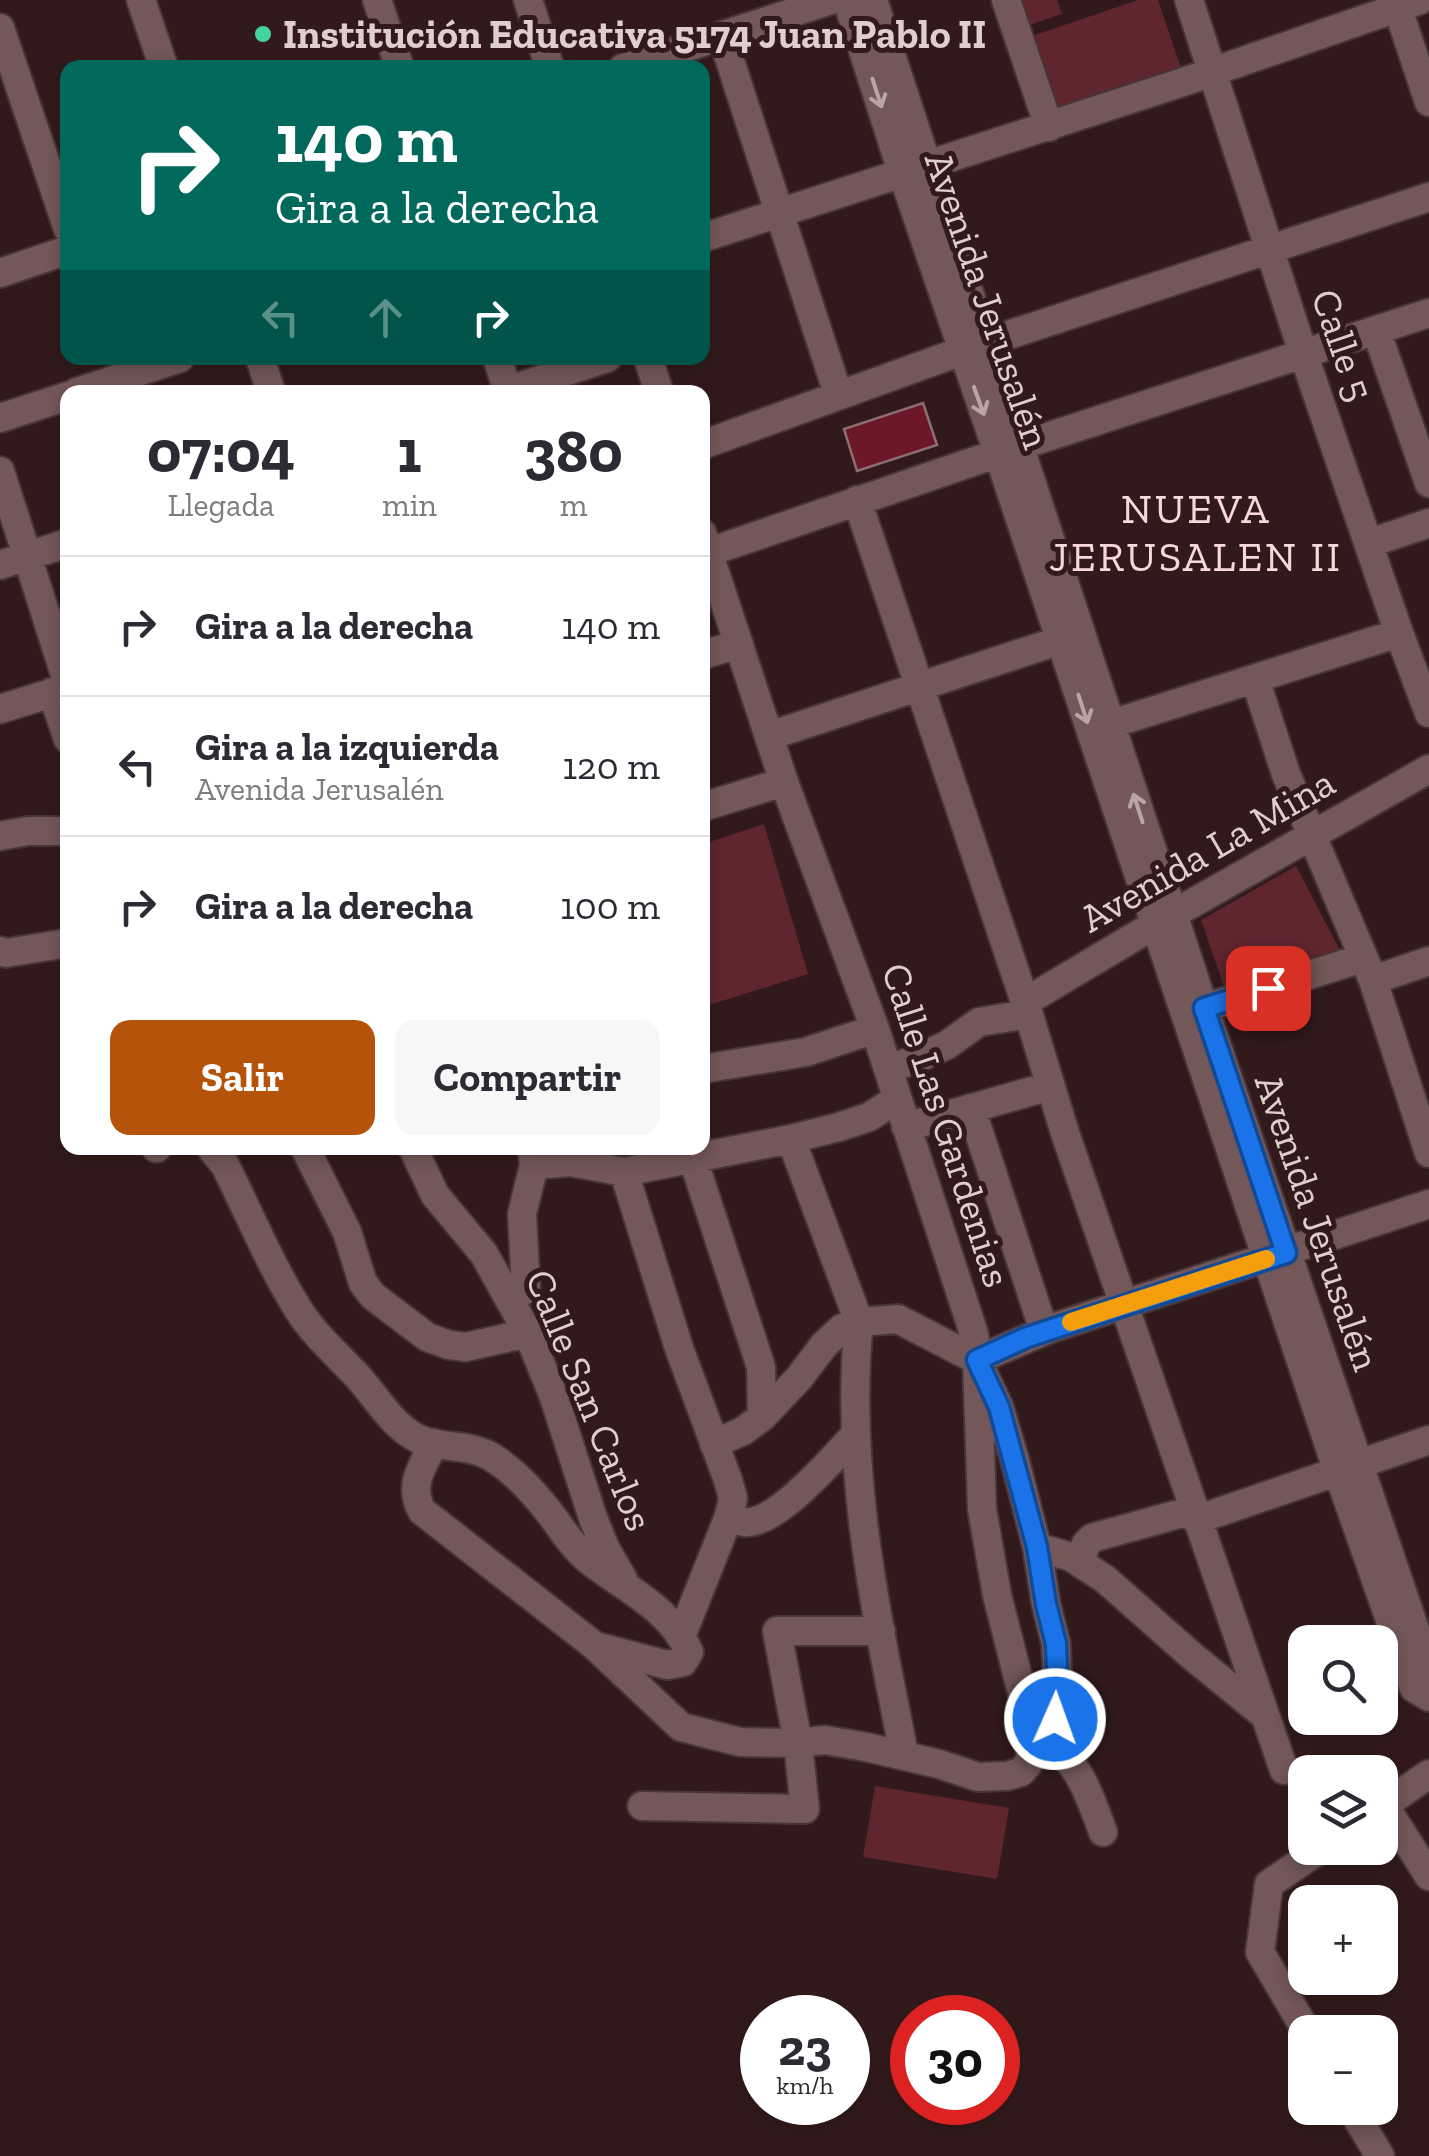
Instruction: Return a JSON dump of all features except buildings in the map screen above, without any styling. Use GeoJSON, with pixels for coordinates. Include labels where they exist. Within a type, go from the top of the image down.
{"type":"FeatureCollection","features":[{"type":"Feature","properties":{"kind":"street"},"geometry":{"type":"LineString","coordinates":[[141,0],[161,60]]}},
{"type":"Feature","properties":{"kind":"street"},"geometry":{"type":"LineString","coordinates":[[377,0],[397,60]]}},
{"type":"Feature","properties":{"kind":"street"},"geometry":{"type":"LineString","coordinates":[[528,0],[547,60]]}},
{"type":"Feature","properties":{"kind":"street"},"geometry":{"type":"LineString","coordinates":[[648,60],[831,0]]}},
{"type":"Feature","properties":{"kind":"street","name":"Avenida Jerusalén"},"geometry":{"type":"LineString","coordinates":[[847,0],[915,171],[1348,1468],[1414,1688],[1429,1697]]}},
{"type":"Feature","properties":{"kind":"street","name":"Avenida Jerusalén"},"geometry":{"type":"LineString","coordinates":[[872,0],[915,171]]}},
{"type":"Feature","properties":{"kind":"street"},"geometry":{"type":"LineString","coordinates":[[1006,0],[1049,126]]}},
{"type":"Feature","properties":{"kind":"street","name":"Calle 5"},"geometry":{"type":"LineString","coordinates":[[1189,0],[1303,353],[1429,714]]}},
{"type":"Feature","properties":{"kind":"street"},"geometry":{"type":"LineString","coordinates":[[710,236],[1049,126],[1404,2],[1429,102]]}},
{"type":"Feature","properties":{"kind":"street"},"geometry":{"type":"LineString","coordinates":[[0,30],[60,206]]}},
{"type":"Feature","properties":{"kind":"street"},"geometry":{"type":"LineString","coordinates":[[722,36],[838,394]]}},
{"type":"Feature","properties":{"kind":"street"},"geometry":{"type":"LineString","coordinates":[[710,442],[972,347],[1429,196]]}},
{"type":"Feature","properties":{"kind":"street"},"geometry":{"type":"LineString","coordinates":[[0,273],[60,253]]}},
{"type":"Feature","properties":{"kind":"street"},"geometry":{"type":"LineString","coordinates":[[710,542],[857,500],[1429,314]]}},
{"type":"Feature","properties":{"kind":"street"},"geometry":{"type":"LineString","coordinates":[[1376,330],[1429,483]]}},
{"type":"Feature","properties":{"kind":"street"},"geometry":{"type":"LineString","coordinates":[[95,385],[156,365]]}},
{"type":"Feature","properties":{"kind":"street"},"geometry":{"type":"LineString","coordinates":[[526,385],[585,365]]}},
{"type":"Feature","properties":{"kind":"street"},"geometry":{"type":"LineString","coordinates":[[0,418],[60,399]]}},
{"type":"Feature","properties":{"kind":"street"},"geometry":{"type":"LineString","coordinates":[[0,470],[60,680]]}},
{"type":"Feature","properties":{"kind":"street"},"geometry":{"type":"LineString","coordinates":[[857,500],[1050,1086],[1284,1770]]}},
{"type":"Feature","properties":{"kind":"street"},"geometry":{"type":"LineString","coordinates":[[1370,542],[1429,523]]}},
{"type":"Feature","properties":{"kind":"street"},"geometry":{"type":"LineString","coordinates":[[0,565],[60,546]]}},
{"type":"Feature","properties":{"kind":"street","name":"Calle Las Gardenias"},"geometry":{"type":"LineString","coordinates":[[710,555],[784,782],[875,1029],[974,1334],[982,1509],[997,1595],[1032,1732],[1042,1747]]}},
{"type":"Feature","properties":{"kind":"street"},"geometry":{"type":"LineString","coordinates":[[1111,724],[1399,633]]}},
{"type":"Feature","properties":{"kind":"street"},"geometry":{"type":"LineString","coordinates":[[769,736],[1071,637]]}},
{"type":"Feature","properties":{"kind":"street","name":"Avenida Jerusalén"},"geometry":{"type":"LineString","coordinates":[[1071,637],[1111,724],[1163,919],[1204,1008],[1277,1256]]}},
{"type":"Feature","properties":{"kind":"street"},"geometry":{"type":"LineString","coordinates":[[710,653],[739,644]]}},
{"type":"Feature","properties":{"kind":"street"},"geometry":{"type":"LineString","coordinates":[[1255,679],[1286,774],[1368,969],[1429,1154]]}},
{"type":"Feature","properties":{"kind":"street"},"geometry":{"type":"LineString","coordinates":[[0,710],[60,689]]}},
{"type":"Feature","properties":{"kind":"street","name":"Avenida La Mina"},"geometry":{"type":"LineString","coordinates":[[1027,1008],[1163,919],[1429,768]]}},
{"type":"Feature","properties":{"kind":"street"},"geometry":{"type":"LineString","coordinates":[[710,805],[784,782]]}},
{"type":"Feature","properties":{"kind":"street"},"geometry":{"type":"LineString","coordinates":[[0,836],[28,831],[60,832]]}},
{"type":"Feature","properties":{"kind":"street"},"geometry":{"type":"LineString","coordinates":[[2,944],[60,943]]}},
{"type":"Feature","properties":{"kind":"street"},"geometry":{"type":"LineString","coordinates":[[1204,1008],[1368,969],[1429,961]]}},
{"type":"Feature","properties":{"kind":"street"},"geometry":{"type":"LineString","coordinates":[[888,1069],[948,1044],[979,1022],[1027,1008]]}},
{"type":"Feature","properties":{"kind":"street"},"geometry":{"type":"LineString","coordinates":[[710,1068],[806,1052],[875,1029]]}},
{"type":"Feature","properties":{"kind":"street"},"geometry":{"type":"LineString","coordinates":[[906,1127],[1050,1086]]}},
{"type":"Feature","properties":{"kind":"street"},"geometry":{"type":"LineString","coordinates":[[526,1290],[522,1214],[533,1156],[624,1172],[791,1139],[869,1118],[897,1100]]}},
{"type":"Feature","properties":{"kind":"street"},"geometry":{"type":"LineString","coordinates":[[971,1108],[1044,1331]]}},
{"type":"Feature","properties":{"kind":"street"},"geometry":{"type":"LineString","coordinates":[[791,1139],[859,1322],[855,1382],[862,1525],[904,1754]]}},
{"type":"Feature","properties":{"kind":"street"},"geometry":{"type":"LineString","coordinates":[[216,1155],[308,1323],[396,1422],[412,1436],[474,1448],[496,1459],[532,1492],[583,1555],[626,1584],[682,1634],[689,1652],[683,1662],[667,1665],[595,1646]]}},
{"type":"Feature","properties":{"kind":"street"},"geometry":{"type":"LineString","coordinates":[[308,1155],[347,1232],[363,1283],[373,1296],[427,1338],[449,1345],[466,1347],[528,1333]]}},
{"type":"Feature","properties":{"kind":"street","name":"Calle San Carlos"},"geometry":{"type":"LineString","coordinates":[[416,1155],[435,1195],[484,1254],[528,1333],[554,1397],[593,1518],[626,1584]]}},
{"type":"Feature","properties":{"kind":"street"},"geometry":{"type":"LineString","coordinates":[[693,1159],[761,1367],[762,1417]]}},
{"type":"Feature","properties":{"kind":"street"},"geometry":{"type":"LineString","coordinates":[[624,1172],[679,1348],[733,1498],[682,1634]]}},
{"type":"Feature","properties":{"kind":"street"},"geometry":{"type":"LineString","coordinates":[[977,1360],[1044,1331],[1429,1204]]}},
{"type":"Feature","properties":{"kind":"street"},"geometry":{"type":"LineString","coordinates":[[434,1443],[415,1486],[415,1497],[422,1510],[595,1646],[682,1726],[740,1742],[825,1740],[904,1754],[978,1777],[1020,1772],[1042,1747],[1058,1696],[1056,1644],[1037,1547],[999,1407],[977,1360],[898,1319],[859,1322],[842,1328],[762,1417],[743,1432],[714,1444]]}},
{"type":"Feature","properties":{"kind":"street"},"geometry":{"type":"LineString","coordinates":[[729,1516],[746,1522],[767,1516],[792,1500],[856,1434]]}},
{"type":"Feature","properties":{"kind":"street"},"geometry":{"type":"LineString","coordinates":[[1080,1564],[1092,1538],[1195,1515],[1429,1440]]}},
{"type":"Feature","properties":{"kind":"street","name":"Avenida Jerusalén"},"geometry":{"type":"LineString","coordinates":[[1348,1468],[1429,1671]]}},
{"type":"Feature","properties":{"kind":"street"},"geometry":{"type":"LineString","coordinates":[[1037,1547],[1070,1557],[1105,1579],[1264,1714]]}},
{"type":"Feature","properties":{"kind":"street"},"geometry":{"type":"LineString","coordinates":[[642,1806],[805,1809],[798,1743],[777,1631],[880,1631]]}},
{"type":"Feature","properties":{"kind":"street"},"geometry":{"type":"LineString","coordinates":[[1042,1747],[1072,1761],[1104,1832]]}},
{"type":"Feature","properties":{"kind":"street"},"geometry":{"type":"LineString","coordinates":[[1398,1795],[1429,1774]]}},
{"type":"Feature","properties":{"kind":"street"},"geometry":{"type":"LineString","coordinates":[[1398,1830],[1429,1876]]}},
{"type":"Feature","properties":{"kind":"street"},"geometry":{"type":"LineString","coordinates":[[1297,1865],[1270,1884],[1260,1952],[1297,2015]]}},
{"type":"Feature","properties":{"kind":"street"},"geometry":{"type":"LineString","coordinates":[[1362,2125],[1380,2156]]}},
{"type":"Feature","properties":{"kind":"shaded area"},"geometry":{"type":"Polygon","coordinates":[[[1021,0],[1057,0],[1062,14],[1029,25],[1021,0]]]}},
{"type":"Feature","properties":{"kind":"shaded area"},"geometry":{"type":"Polygon","coordinates":[[[1138,0],[1158,0],[1182,71],[1058,112],[1032,36],[1138,0]]]}},
{"type":"Feature","properties":{"kind":"shaded area"},"geometry":{"type":"Polygon","coordinates":[[[764,824],[808,974],[710,1005],[710,842],[764,824]]]}},
{"type":"Feature","properties":{"kind":"shaded area"},"geometry":{"type":"Polygon","coordinates":[[[1296,866],[1342,954],[1225,989],[1201,920],[1296,866]]]}},
{"type":"Feature","properties":{"kind":"shaded area"},"geometry":{"type":"Polygon","coordinates":[[[875,1786],[1009,1808],[997,1879],[863,1857],[875,1786]]]}},
{"type":"Feature","properties":{"kind":"slow traffic"},"geometry":{"type":"LineString","coordinates":[[1071,1322],[1266,1259]]}},
{"type":"Feature","properties":{"kind":"place","name":"Institución Educativa 5174 Juan Pablo II"},"geometry":{"type":"Point","coordinates":[263,34]}},
{"type":"Feature","properties":{"kind":"district","name":"NUEVA JERUSALEN II"},"geometry":{"type":"Point","coordinates":[1196,532]}},
{"type":"Feature","properties":{"kind":"route"},"geometry":{"type":"LineString","coordinates":[[1055,1719],[1056,1644],[1037,1547],[999,1407],[977,1360],[1025,1338],[1286,1253],[1204,1008],[1268,988]]}}]}
